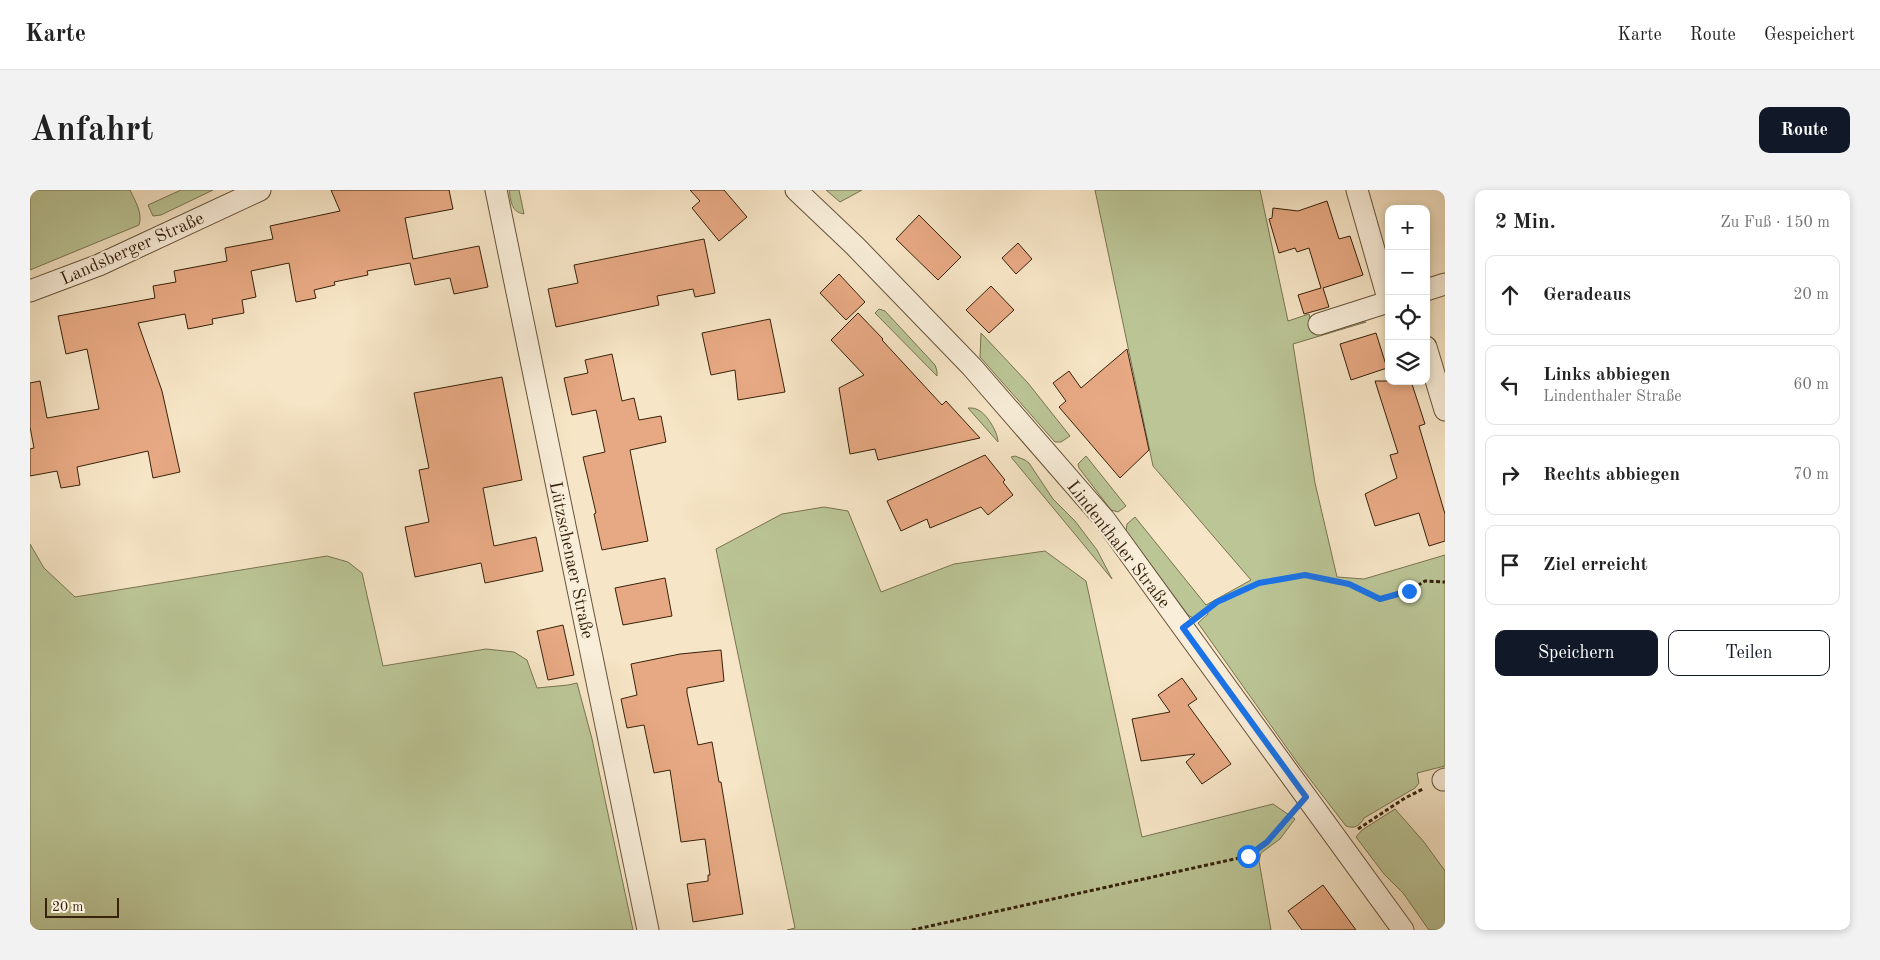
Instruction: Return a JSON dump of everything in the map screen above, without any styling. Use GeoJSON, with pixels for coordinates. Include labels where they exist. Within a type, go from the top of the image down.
{"type":"FeatureCollection","features":[{"type":"Feature","properties":{"kind":"street","name":"Landsberger Straße"},"geometry":{"type":"LineString","coordinates":[[30,291],[99,265],[260,190]]}},
{"type":"Feature","properties":{"kind":"street","name":"Lützschenaer Straße"},"geometry":{"type":"LineString","coordinates":[[496,190],[648,930]]}},
{"type":"Feature","properties":{"kind":"street","name":"Lindenthaler Straße"},"geometry":{"type":"LineString","coordinates":[[796,190],[855,246],[972,367],[1105,520],[1403,930]]}},
{"type":"Feature","properties":{"kind":"street"},"geometry":{"type":"LineString","coordinates":[[1357,190],[1387,295]]}},
{"type":"Feature","properties":{"kind":"street"},"geometry":{"type":"LineString","coordinates":[[1430,289],[1445,284]]}},
{"type":"Feature","properties":{"kind":"street"},"geometry":{"type":"LineString","coordinates":[[1319,324],[1385,303]]}},
{"type":"Feature","properties":{"kind":"street"},"geometry":{"type":"LineString","coordinates":[[1430,360],[1445,410]]}},
{"type":"Feature","properties":{"kind":"path"},"geometry":{"type":"LineString","coordinates":[[1183,628],[1217,602],[1259,583],[1305,575],[1349,584],[1380,599],[1409,591],[1425,581],[1445,582]]}},
{"type":"Feature","properties":{"kind":"path"},"geometry":{"type":"LineString","coordinates":[[1339,842],[1405,798],[1444,779]]}},
{"type":"Feature","properties":{"kind":"path"},"geometry":{"type":"LineString","coordinates":[[912,930],[1248,856],[1267,842],[1306,797]]}},
{"type":"Feature","properties":{"kind":"green space"},"geometry":{"type":"Polygon","coordinates":[[[30,190],[130,190],[139,212],[139,225],[30,270],[30,190]]]}},
{"type":"Feature","properties":{"kind":"green space"},"geometry":{"type":"Polygon","coordinates":[[[181,190],[213,190],[161,215],[153,216],[148,205],[181,190]]]}},
{"type":"Feature","properties":{"kind":"green space"},"geometry":{"type":"Polygon","coordinates":[[[509,190],[519,190],[524,214],[516,211],[514,208],[509,190]]]}},
{"type":"Feature","properties":{"kind":"green space"},"geometry":{"type":"Polygon","coordinates":[[[826,190],[862,190],[840,202],[826,190]]]}},
{"type":"Feature","properties":{"kind":"green space"},"geometry":{"type":"Polygon","coordinates":[[[1095,190],[1260,190],[1288,321],[1309,314],[1312,324],[1366,322],[1293,344],[1315,483],[1337,577],[1364,579],[1445,555],[1445,766],[1417,773],[1419,783],[1415,788],[1364,818],[1356,826],[1346,826],[1299,765],[1198,623],[1208,614],[1207,609],[1193,618],[1188,615],[1126,531],[1127,524],[1135,517],[1206,605],[1251,580],[1153,466],[1095,190]]]}},
{"type":"Feature","properties":{"kind":"green space"},"geometry":{"type":"Polygon","coordinates":[[[879,309],[885,311],[935,365],[937,376],[875,313],[879,309]]]}},
{"type":"Feature","properties":{"kind":"green space"},"geometry":{"type":"Polygon","coordinates":[[[981,333],[1028,383],[1070,436],[1061,442],[1055,442],[980,357],[981,333]]]}},
{"type":"Feature","properties":{"kind":"green space"},"geometry":{"type":"Polygon","coordinates":[[[968,408],[975,408],[984,414],[996,433],[998,442],[968,408]]]}},
{"type":"Feature","properties":{"kind":"green space"},"geometry":{"type":"Polygon","coordinates":[[[1015,456],[1029,463],[1053,499],[1075,521],[1097,550],[1112,579],[1011,457],[1015,456]]]}},
{"type":"Feature","properties":{"kind":"green space"},"geometry":{"type":"Polygon","coordinates":[[[1086,456],[1126,506],[1118,512],[1111,510],[1079,468],[1078,464],[1086,456]]]}},
{"type":"Feature","properties":{"kind":"green space"},"geometry":{"type":"Polygon","coordinates":[[[824,507],[848,511],[881,592],[954,564],[1045,551],[1086,581],[1142,837],[1273,804],[1295,819],[1280,839],[1261,853],[1259,861],[1271,930],[787,930],[795,928],[716,549],[782,514],[824,507]]]}},
{"type":"Feature","properties":{"kind":"green space"},"geometry":{"type":"Polygon","coordinates":[[[30,544],[44,568],[75,597],[327,556],[348,562],[362,573],[383,666],[486,649],[514,652],[527,660],[537,688],[577,683],[592,739],[633,930],[30,930],[30,544]]]}},
{"type":"Feature","properties":{"kind":"green space"},"geometry":{"type":"Polygon","coordinates":[[[1395,809],[1424,842],[1445,871],[1445,930],[1429,930],[1403,893],[1384,874],[1356,837],[1362,830],[1395,809]]]}},
{"type":"Feature","properties":{"kind":"building"},"geometry":{"type":"Polygon","coordinates":[[[331,190],[449,190],[453,209],[405,218],[413,259],[479,246],[488,287],[454,294],[450,278],[415,285],[410,263],[367,271],[368,275],[334,282],[335,285],[314,290],[316,298],[296,302],[289,263],[251,271],[256,297],[242,300],[244,313],[212,319],[213,324],[188,329],[185,314],[138,323],[162,391],[180,472],[153,478],[148,451],[77,467],[80,485],[61,488],[57,471],[30,476],[30,449],[34,448],[30,427],[30,383],[40,381],[47,418],[99,409],[87,349],[66,354],[58,316],[155,298],[153,286],[176,282],[174,271],[227,261],[225,248],[273,239],[270,226],[340,211],[331,190]]]}},
{"type":"Feature","properties":{"kind":"building"},"geometry":{"type":"Polygon","coordinates":[[[690,190],[724,190],[747,217],[719,241],[692,208],[700,201],[690,190]]]}},
{"type":"Feature","properties":{"kind":"building"},"geometry":{"type":"Polygon","coordinates":[[[1327,201],[1339,239],[1350,236],[1363,275],[1323,288],[1329,307],[1304,314],[1298,295],[1321,288],[1309,248],[1297,252],[1295,248],[1279,253],[1269,219],[1272,218],[1273,208],[1298,211],[1327,201]]]}},
{"type":"Feature","properties":{"kind":"building"},"geometry":{"type":"Polygon","coordinates":[[[919,215],[961,257],[938,280],[896,239],[919,215]]]}},
{"type":"Feature","properties":{"kind":"building"},"geometry":{"type":"Polygon","coordinates":[[[704,239],[715,293],[695,297],[693,289],[657,296],[659,305],[556,327],[548,289],[578,283],[574,265],[704,239]]]}},
{"type":"Feature","properties":{"kind":"building"},"geometry":{"type":"Polygon","coordinates":[[[1018,243],[1032,259],[1016,274],[1002,258],[1018,243]]]}},
{"type":"Feature","properties":{"kind":"building"},"geometry":{"type":"Polygon","coordinates":[[[839,274],[865,302],[846,320],[820,293],[839,274]]]}},
{"type":"Feature","properties":{"kind":"building"},"geometry":{"type":"Polygon","coordinates":[[[991,286],[1014,310],[989,333],[966,310],[991,286]]]}},
{"type":"Feature","properties":{"kind":"building"},"geometry":{"type":"Polygon","coordinates":[[[858,313],[942,405],[946,401],[980,438],[878,460],[875,449],[850,454],[839,388],[864,375],[831,340],[858,313]]]}},
{"type":"Feature","properties":{"kind":"building"},"geometry":{"type":"Polygon","coordinates":[[[770,319],[785,392],[738,400],[735,370],[711,375],[702,333],[770,319]]]}},
{"type":"Feature","properties":{"kind":"building"},"geometry":{"type":"Polygon","coordinates":[[[1376,333],[1385,362],[1385,369],[1351,380],[1340,344],[1376,333]]]}},
{"type":"Feature","properties":{"kind":"building"},"geometry":{"type":"Polygon","coordinates":[[[1127,349],[1149,450],[1120,478],[1059,407],[1066,401],[1053,383],[1069,371],[1081,388],[1127,349]]]}},
{"type":"Feature","properties":{"kind":"building"},"geometry":{"type":"Polygon","coordinates":[[[612,354],[622,401],[634,398],[639,420],[661,416],[666,442],[630,450],[648,541],[602,550],[594,514],[596,513],[583,457],[605,452],[596,410],[572,415],[564,378],[588,373],[585,360],[612,354]]]}},
{"type":"Feature","properties":{"kind":"building"},"geometry":{"type":"Polygon","coordinates":[[[502,377],[522,480],[483,488],[494,546],[536,537],[543,571],[485,583],[481,563],[415,577],[405,527],[429,522],[419,470],[429,468],[414,393],[502,377]]]}},
{"type":"Feature","properties":{"kind":"building"},"geometry":{"type":"Polygon","coordinates":[[[1375,381],[1385,381],[1385,385],[1412,385],[1425,424],[1419,426],[1445,514],[1445,541],[1429,546],[1419,513],[1375,526],[1365,494],[1397,478],[1390,455],[1398,453],[1375,381]]]}},
{"type":"Feature","properties":{"kind":"building"},"geometry":{"type":"Polygon","coordinates":[[[985,455],[1005,480],[1003,482],[1013,495],[988,515],[981,507],[930,528],[927,519],[901,531],[887,501],[985,455]]]}},
{"type":"Feature","properties":{"kind":"building"},"geometry":{"type":"Polygon","coordinates":[[[665,578],[672,616],[623,625],[615,588],[665,578]]]}},
{"type":"Feature","properties":{"kind":"building"},"geometry":{"type":"Polygon","coordinates":[[[563,625],[574,675],[548,680],[537,631],[563,625]]]}},
{"type":"Feature","properties":{"kind":"building"},"geometry":{"type":"Polygon","coordinates":[[[721,650],[724,681],[687,688],[687,693],[698,745],[712,742],[719,782],[721,782],[743,914],[693,922],[687,884],[708,881],[708,875],[710,875],[705,839],[681,842],[670,770],[654,773],[644,725],[627,728],[621,699],[637,695],[631,664],[680,654],[721,650]]]}},
{"type":"Feature","properties":{"kind":"building"},"geometry":{"type":"Polygon","coordinates":[[[1182,678],[1197,699],[1188,705],[1231,764],[1202,784],[1186,762],[1195,754],[1141,761],[1132,719],[1170,712],[1158,695],[1182,678]]]}},
{"type":"Feature","properties":{"kind":"building"},"geometry":{"type":"Polygon","coordinates":[[[1323,885],[1356,930],[1302,930],[1288,911],[1323,885]]]}},
{"type":"Feature","properties":{"kind":"route"},"geometry":{"type":"LineString","coordinates":[[1248,856],[1267,842],[1306,797],[1183,628],[1217,602],[1259,583],[1305,575],[1349,584],[1380,599],[1409,591]]}}]}
